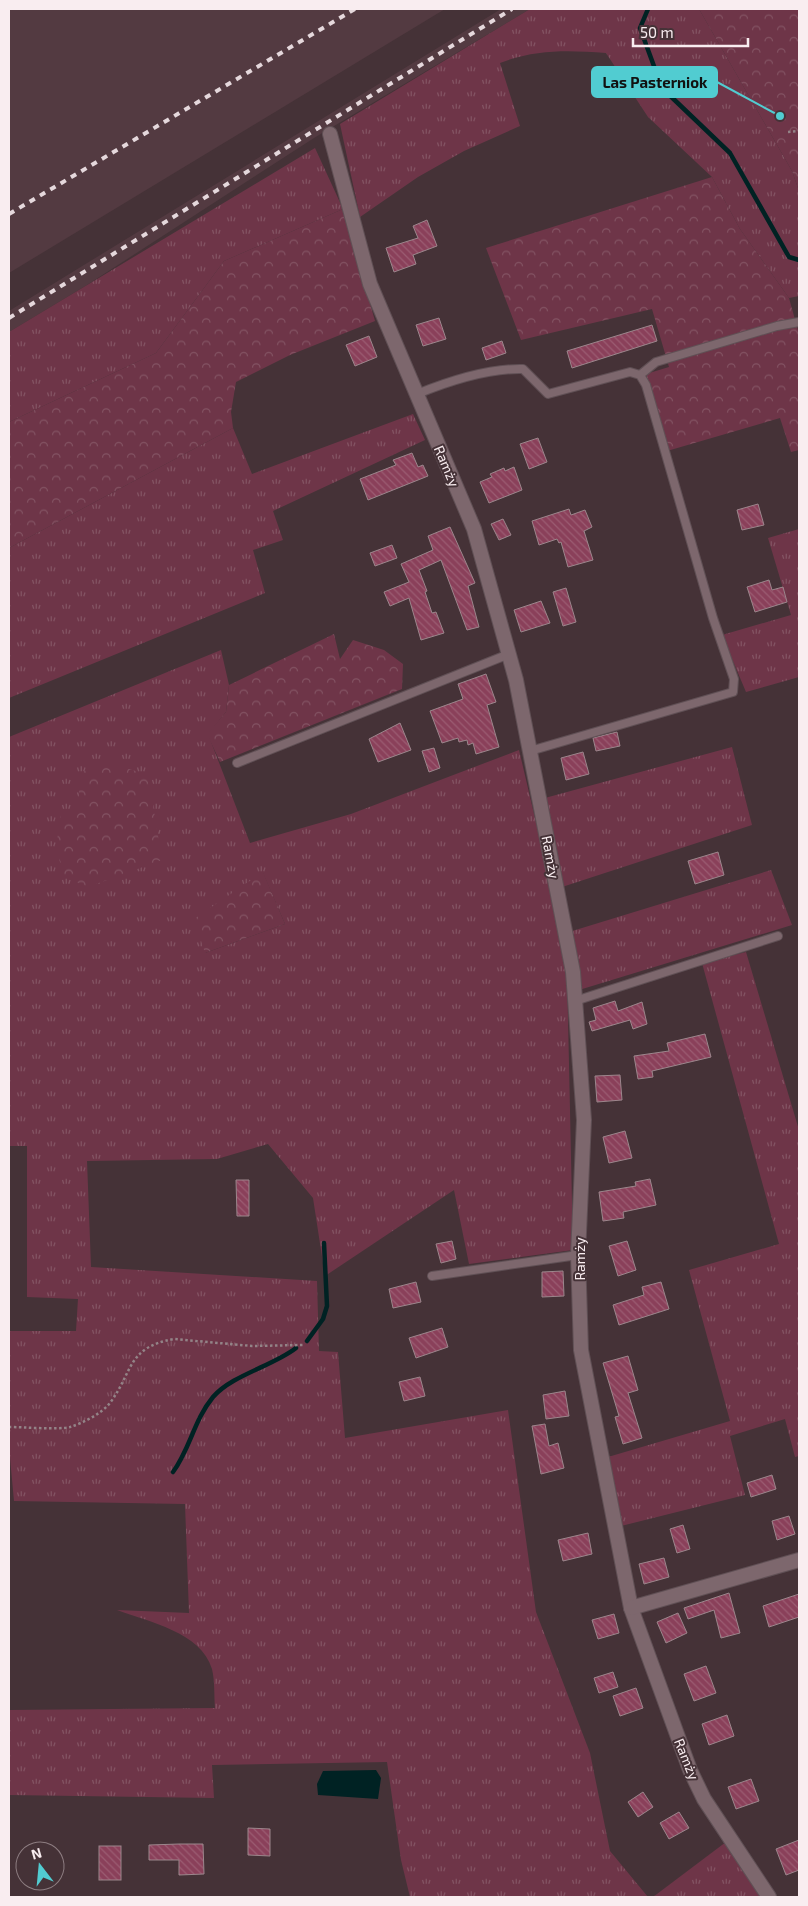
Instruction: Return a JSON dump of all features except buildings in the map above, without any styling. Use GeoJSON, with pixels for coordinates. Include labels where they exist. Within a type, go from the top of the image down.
{"type":"FeatureCollection","features":[{"type":"Feature","properties":{"kind":"street","name":"Ramży"},"geometry":{"type":"LineString","coordinates":[[330,134],[370,284],[474,528],[509,654],[530,751],[573,972],[584,1120],[578,1255],[581,1350],[631,1608],[690,1770],[704,1799],[769,1897]]}},
{"type":"Feature","properties":{"kind":"street"},"geometry":{"type":"LineString","coordinates":[[631,1608],[799,1560]]}},
{"type":"Feature","properties":{"kind":"lane"},"geometry":{"type":"LineString","coordinates":[[640,375],[656,362],[777,326],[799,322]]}},
{"type":"Feature","properties":{"kind":"lane"},"geometry":{"type":"LineString","coordinates":[[417,394],[444,383],[508,369],[523,369],[548,394],[630,372],[640,375],[646,385],[713,618],[734,679],[733,692],[530,751]]}},
{"type":"Feature","properties":{"kind":"lane"},"geometry":{"type":"LineString","coordinates":[[237,763],[509,654]]}},
{"type":"Feature","properties":{"kind":"lane"},"geometry":{"type":"LineString","coordinates":[[575,1001],[778,936]]}},
{"type":"Feature","properties":{"kind":"lane"},"geometry":{"type":"LineString","coordinates":[[432,1276],[578,1255]]}},
{"type":"Feature","properties":{"kind":"path"},"geometry":{"type":"LineString","coordinates":[[788,132],[799,131]]}},
{"type":"Feature","properties":{"kind":"path"},"geometry":{"type":"LineString","coordinates":[[9,1427],[68,1427],[87,1420],[109,1404],[134,1359],[148,1346],[161,1341],[174,1339],[252,1346],[303,1345]]}},
{"type":"Feature","properties":{"kind":"shaded area"},"geometry":{"type":"Polygon","coordinates":[[[9,9],[445,9],[9,273],[9,9]]]}},
{"type":"Feature","properties":{"kind":"shaded area"},"geometry":{"type":"Polygon","coordinates":[[[501,9],[530,9],[314,138],[87,285],[9,332],[9,311],[501,9]]]}},
{"type":"Feature","properties":{"kind":"green space"},"geometry":{"type":"Polygon","coordinates":[[[530,9],[699,9],[792,171],[799,191],[799,296],[789,298],[740,229],[712,177],[648,117],[606,53],[579,51],[539,53],[513,58],[500,63],[520,126],[464,151],[418,177],[360,217],[340,124],[530,9]]]}},
{"type":"Feature","properties":{"kind":"green space"},"geometry":{"type":"Polygon","coordinates":[[[699,9],[799,9],[799,191],[792,171],[699,9]]]}},
{"type":"Feature","properties":{"kind":"green space"},"geometry":{"type":"Polygon","coordinates":[[[315,148],[343,209],[224,261],[156,353],[9,422],[9,332],[315,148]]]}},
{"type":"Feature","properties":{"kind":"green space"},"geometry":{"type":"Polygon","coordinates":[[[712,177],[740,229],[789,298],[799,334],[799,450],[791,452],[780,418],[667,451],[646,374],[669,367],[652,309],[521,340],[486,248],[712,177]]]}},
{"type":"Feature","properties":{"kind":"green space"},"geometry":{"type":"Polygon","coordinates":[[[343,209],[375,321],[290,355],[236,382],[231,412],[233,428],[9,548],[9,422],[156,353],[224,261],[343,209]]]}},
{"type":"Feature","properties":{"kind":"green space"},"geometry":{"type":"Polygon","coordinates":[[[413,414],[425,440],[273,511],[283,540],[253,550],[265,593],[9,698],[9,548],[233,428],[252,474],[413,414]]]}},
{"type":"Feature","properties":{"kind":"green space"},"geometry":{"type":"Polygon","coordinates":[[[799,529],[799,677],[746,692],[722,635],[791,615],[768,538],[799,529]]]}},
{"type":"Feature","properties":{"kind":"green space"},"geometry":{"type":"Polygon","coordinates":[[[334,634],[340,659],[353,640],[384,650],[403,664],[402,689],[220,762],[207,734],[226,712],[229,685],[334,634]]]}},
{"type":"Feature","properties":{"kind":"green space"},"geometry":{"type":"Polygon","coordinates":[[[221,650],[229,685],[226,712],[208,734],[250,843],[351,814],[519,750],[550,882],[567,972],[573,1250],[469,1264],[454,1190],[325,1276],[313,1198],[268,1144],[217,1159],[87,1161],[91,1267],[317,1281],[319,1351],[338,1352],[345,1438],[508,1410],[536,1612],[590,1753],[610,1851],[648,1897],[410,1897],[401,1860],[387,1762],[212,1765],[214,1798],[10,1795],[10,1710],[215,1708],[212,1669],[206,1656],[197,1646],[186,1637],[172,1630],[117,1610],[189,1613],[185,1504],[14,1501],[9,1447],[9,1331],[76,1331],[78,1299],[27,1297],[27,1146],[9,1146],[9,737],[221,650]],[[263,873],[205,953],[285,924],[263,873]]]}},
{"type":"Feature","properties":{"kind":"green space"},"geometry":{"type":"Polygon","coordinates":[[[732,747],[752,825],[562,887],[545,798],[732,747]]]}},
{"type":"Feature","properties":{"kind":"green space"},"geometry":{"type":"Polygon","coordinates":[[[101,760],[148,775],[162,860],[88,887],[64,877],[56,847],[61,814],[78,810],[80,774],[101,760]]]}},
{"type":"Feature","properties":{"kind":"green space"},"geometry":{"type":"Polygon","coordinates":[[[771,870],[792,925],[579,990],[569,932],[771,870]]]}},
{"type":"Feature","properties":{"kind":"green space"},"geometry":{"type":"Polygon","coordinates":[[[263,872],[285,924],[205,953],[194,919],[263,872]]]}},
{"type":"Feature","properties":{"kind":"green space"},"geometry":{"type":"Polygon","coordinates":[[[746,952],[799,1130],[799,1456],[795,1457],[785,1419],[730,1436],[745,1495],[621,1526],[608,1457],[730,1421],[689,1270],[779,1244],[702,963],[746,952]]]}},
{"type":"Feature","properties":{"kind":"green space"},"geometry":{"type":"Polygon","coordinates":[[[726,1842],[761,1897],[653,1897],[726,1842]]]}},
{"type":"Feature","properties":{"kind":"water"},"geometry":{"type":"Polygon","coordinates":[[[376,1770],[381,1778],[378,1799],[318,1795],[317,1784],[323,1771],[376,1770]]]}},
{"type":"Feature","properties":{"kind":"waterway"},"geometry":{"type":"LineString","coordinates":[[648,9],[640,28],[662,88],[730,153],[789,257],[799,260]]}},
{"type":"Feature","properties":{"kind":"waterway"},"geometry":{"type":"LineString","coordinates":[[307,1341],[323,1319],[327,1306],[324,1243]]}},
{"type":"Feature","properties":{"kind":"waterway"},"geometry":{"type":"LineString","coordinates":[[173,1472],[184,1454],[201,1415],[213,1397],[231,1383],[296,1348]]}},
{"type":"Feature","properties":{"kind":"railway"},"geometry":{"type":"LineString","coordinates":[[9,214],[355,9]]}},
{"type":"Feature","properties":{"kind":"railway"},"geometry":{"type":"LineString","coordinates":[[9,318],[512,9]]}},
{"type":"Feature","properties":{"kind":"place","name":"Las Pasterniok"},"geometry":{"type":"Point","coordinates":[780,116]}}]}
